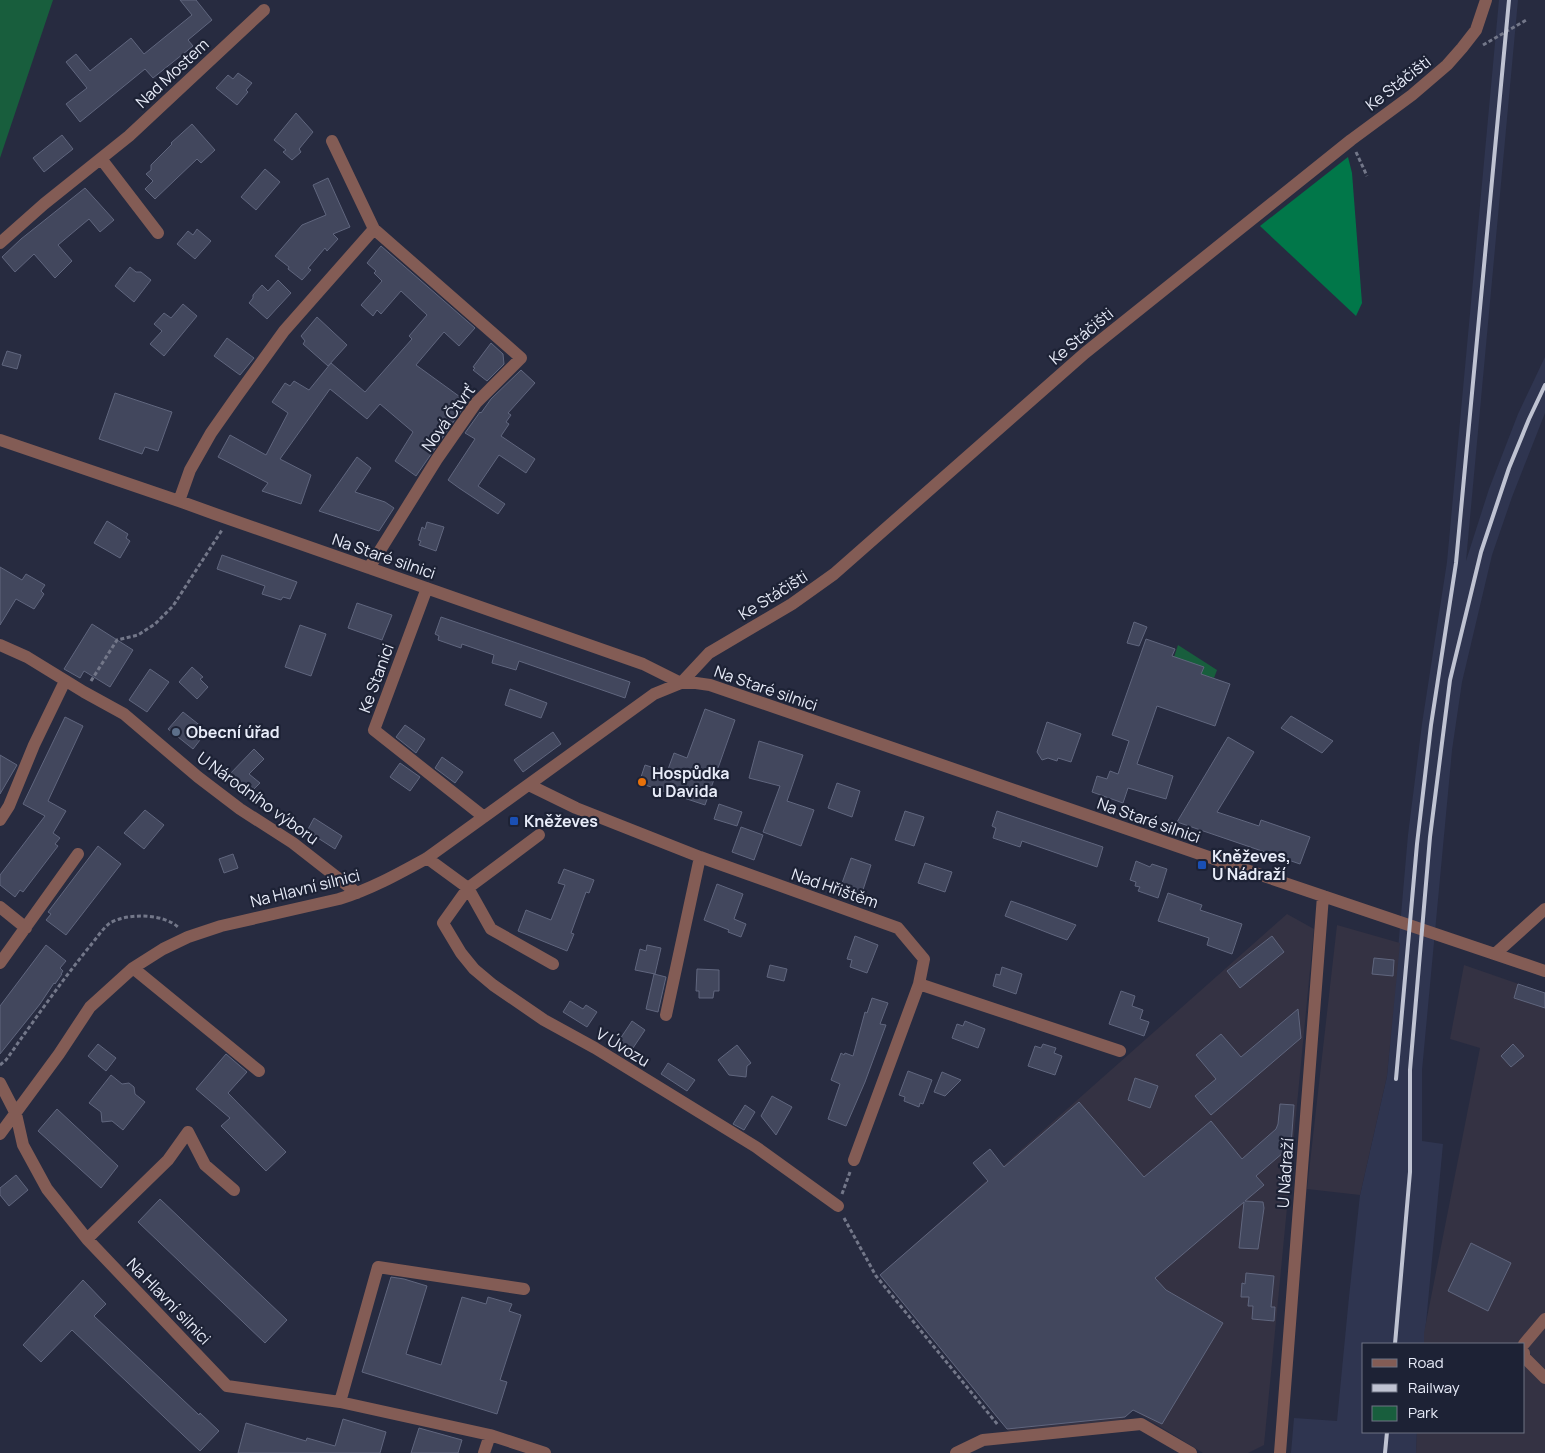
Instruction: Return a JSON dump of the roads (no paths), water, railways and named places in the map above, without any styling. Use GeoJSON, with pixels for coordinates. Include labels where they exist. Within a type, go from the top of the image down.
{"type":"FeatureCollection","features":[{"type":"Feature","properties":{"kind":"street","name":"Ke Stáčišti"},"geometry":{"type":"LineString","coordinates":[[681,683],[709,653],[792,604],[834,574],[1085,353],[1351,140],[1412,95],[1447,65],[1462,48],[1476,30],[1486,0]]}},
{"type":"Feature","properties":{"kind":"street","name":"Nad Mostem"},"geometry":{"type":"LineString","coordinates":[[0,243],[44,204],[102,160],[264,10]]}},
{"type":"Feature","properties":{"kind":"street","name":"Nová Čtvrť"},"geometry":{"type":"LineString","coordinates":[[332,141],[374,229],[521,358],[476,403],[369,568]]}},
{"type":"Feature","properties":{"kind":"street"},"geometry":{"type":"LineString","coordinates":[[102,160],[158,233]]}},
{"type":"Feature","properties":{"kind":"street"},"geometry":{"type":"LineString","coordinates":[[179,501],[194,462],[211,433],[237,396],[284,331],[374,229]]}},
{"type":"Feature","properties":{"kind":"street","name":"Na Staré silnici"},"geometry":{"type":"LineString","coordinates":[[0,440],[643,664],[681,683],[710,685],[1545,971]]}},
{"type":"Feature","properties":{"kind":"street","name":"Ke Stanici"},"geometry":{"type":"LineString","coordinates":[[427,588],[374,730],[484,818]]}},
{"type":"Feature","properties":{"kind":"street","name":"U Národního výboru"},"geometry":{"type":"LineString","coordinates":[[0,645],[27,657],[124,714],[198,777],[240,809],[293,843],[357,893]]}},
{"type":"Feature","properties":{"kind":"street"},"geometry":{"type":"LineString","coordinates":[[0,820],[9,806],[34,745],[66,681]]}},
{"type":"Feature","properties":{"kind":"street","name":"Na Hlavní silnici"},"geometry":{"type":"LineString","coordinates":[[0,1134],[59,1054],[90,1007],[133,968],[163,949],[188,937],[221,926],[357,893],[391,878],[427,858],[654,694],[681,683]]}},
{"type":"Feature","properties":{"kind":"street","name":"Nad Hřištěm"},"geometry":{"type":"LineString","coordinates":[[528,785],[576,808],[700,858],[898,928],[924,959],[920,984],[854,1160]]}},
{"type":"Feature","properties":{"kind":"street"},"geometry":{"type":"LineString","coordinates":[[468,888],[539,835]]}},
{"type":"Feature","properties":{"kind":"street"},"geometry":{"type":"LineString","coordinates":[[0,963],[78,854]]}},
{"type":"Feature","properties":{"kind":"street"},"geometry":{"type":"LineString","coordinates":[[427,858],[468,888],[491,929],[553,964]]}},
{"type":"Feature","properties":{"kind":"street"},"geometry":{"type":"LineString","coordinates":[[666,1015],[700,858]]}},
{"type":"Feature","properties":{"kind":"street","name":"V Úvozu"},"geometry":{"type":"LineString","coordinates":[[468,888],[443,923],[461,953],[474,969],[493,985],[544,1020],[595,1048],[756,1147],[838,1206]]}},
{"type":"Feature","properties":{"kind":"street","name":"U Nádraží"},"geometry":{"type":"LineString","coordinates":[[1280,1453],[1322,896]]}},
{"type":"Feature","properties":{"kind":"street"},"geometry":{"type":"LineString","coordinates":[[0,907],[26,928]]}},
{"type":"Feature","properties":{"kind":"street"},"geometry":{"type":"LineString","coordinates":[[1495,954],[1545,909]]}},
{"type":"Feature","properties":{"kind":"street"},"geometry":{"type":"LineString","coordinates":[[133,968],[258,1071]]}},
{"type":"Feature","properties":{"kind":"street"},"geometry":{"type":"LineString","coordinates":[[920,984],[1120,1051]]}},
{"type":"Feature","properties":{"kind":"street","name":"Na Hlavní silnici"},"geometry":{"type":"LineString","coordinates":[[0,1083],[16,1114],[22,1145],[47,1189],[87,1239],[227,1386],[340,1402]]}},
{"type":"Feature","properties":{"kind":"street"},"geometry":{"type":"LineString","coordinates":[[87,1239],[168,1160],[188,1132],[205,1165],[234,1190]]}},
{"type":"Feature","properties":{"kind":"street"},"geometry":{"type":"LineString","coordinates":[[524,1288],[378,1266],[340,1402],[490,1435],[545,1453]]}},
{"type":"Feature","properties":{"kind":"street"},"geometry":{"type":"LineString","coordinates":[[1525,1343],[1545,1319]]}},
{"type":"Feature","properties":{"kind":"street"},"geometry":{"type":"LineString","coordinates":[[1525,1358],[1545,1378]]}},
{"type":"Feature","properties":{"kind":"street"},"geometry":{"type":"LineString","coordinates":[[956,1453],[983,1440],[1141,1424],[1191,1453]]}},
{"type":"Feature","properties":{"kind":"street"},"geometry":{"type":"LineString","coordinates":[[484,1453],[490,1435]]}},
{"type":"Feature","properties":{"kind":"railway"},"geometry":{"type":"LineString","coordinates":[[1396,1079],[1417,844],[1431,725],[1456,563],[1509,0]]}},
{"type":"Feature","properties":{"kind":"railway"},"geometry":{"type":"LineString","coordinates":[[1395,1343],[1410,1172],[1410,1070],[1430,837],[1450,680],[1481,552],[1509,468],[1545,385]]}},
{"type":"Feature","properties":{"kind":"railway"},"geometry":{"type":"LineString","coordinates":[[1385,1453],[1387,1433]]}},
{"type":"Feature","properties":{"kind":"place","name":"Obecní úřad"},"geometry":{"type":"Point","coordinates":[176,732]}},
{"type":"Feature","properties":{"kind":"place","name":"Hospůdka u Davida"},"geometry":{"type":"Point","coordinates":[642,782]}},
{"type":"Feature","properties":{"kind":"place","name":"Kněževes"},"geometry":{"type":"Point","coordinates":[514,821]}},
{"type":"Feature","properties":{"kind":"place","name":"Kněževes, U Nádraží"},"geometry":{"type":"Point","coordinates":[1202,865]}}]}
